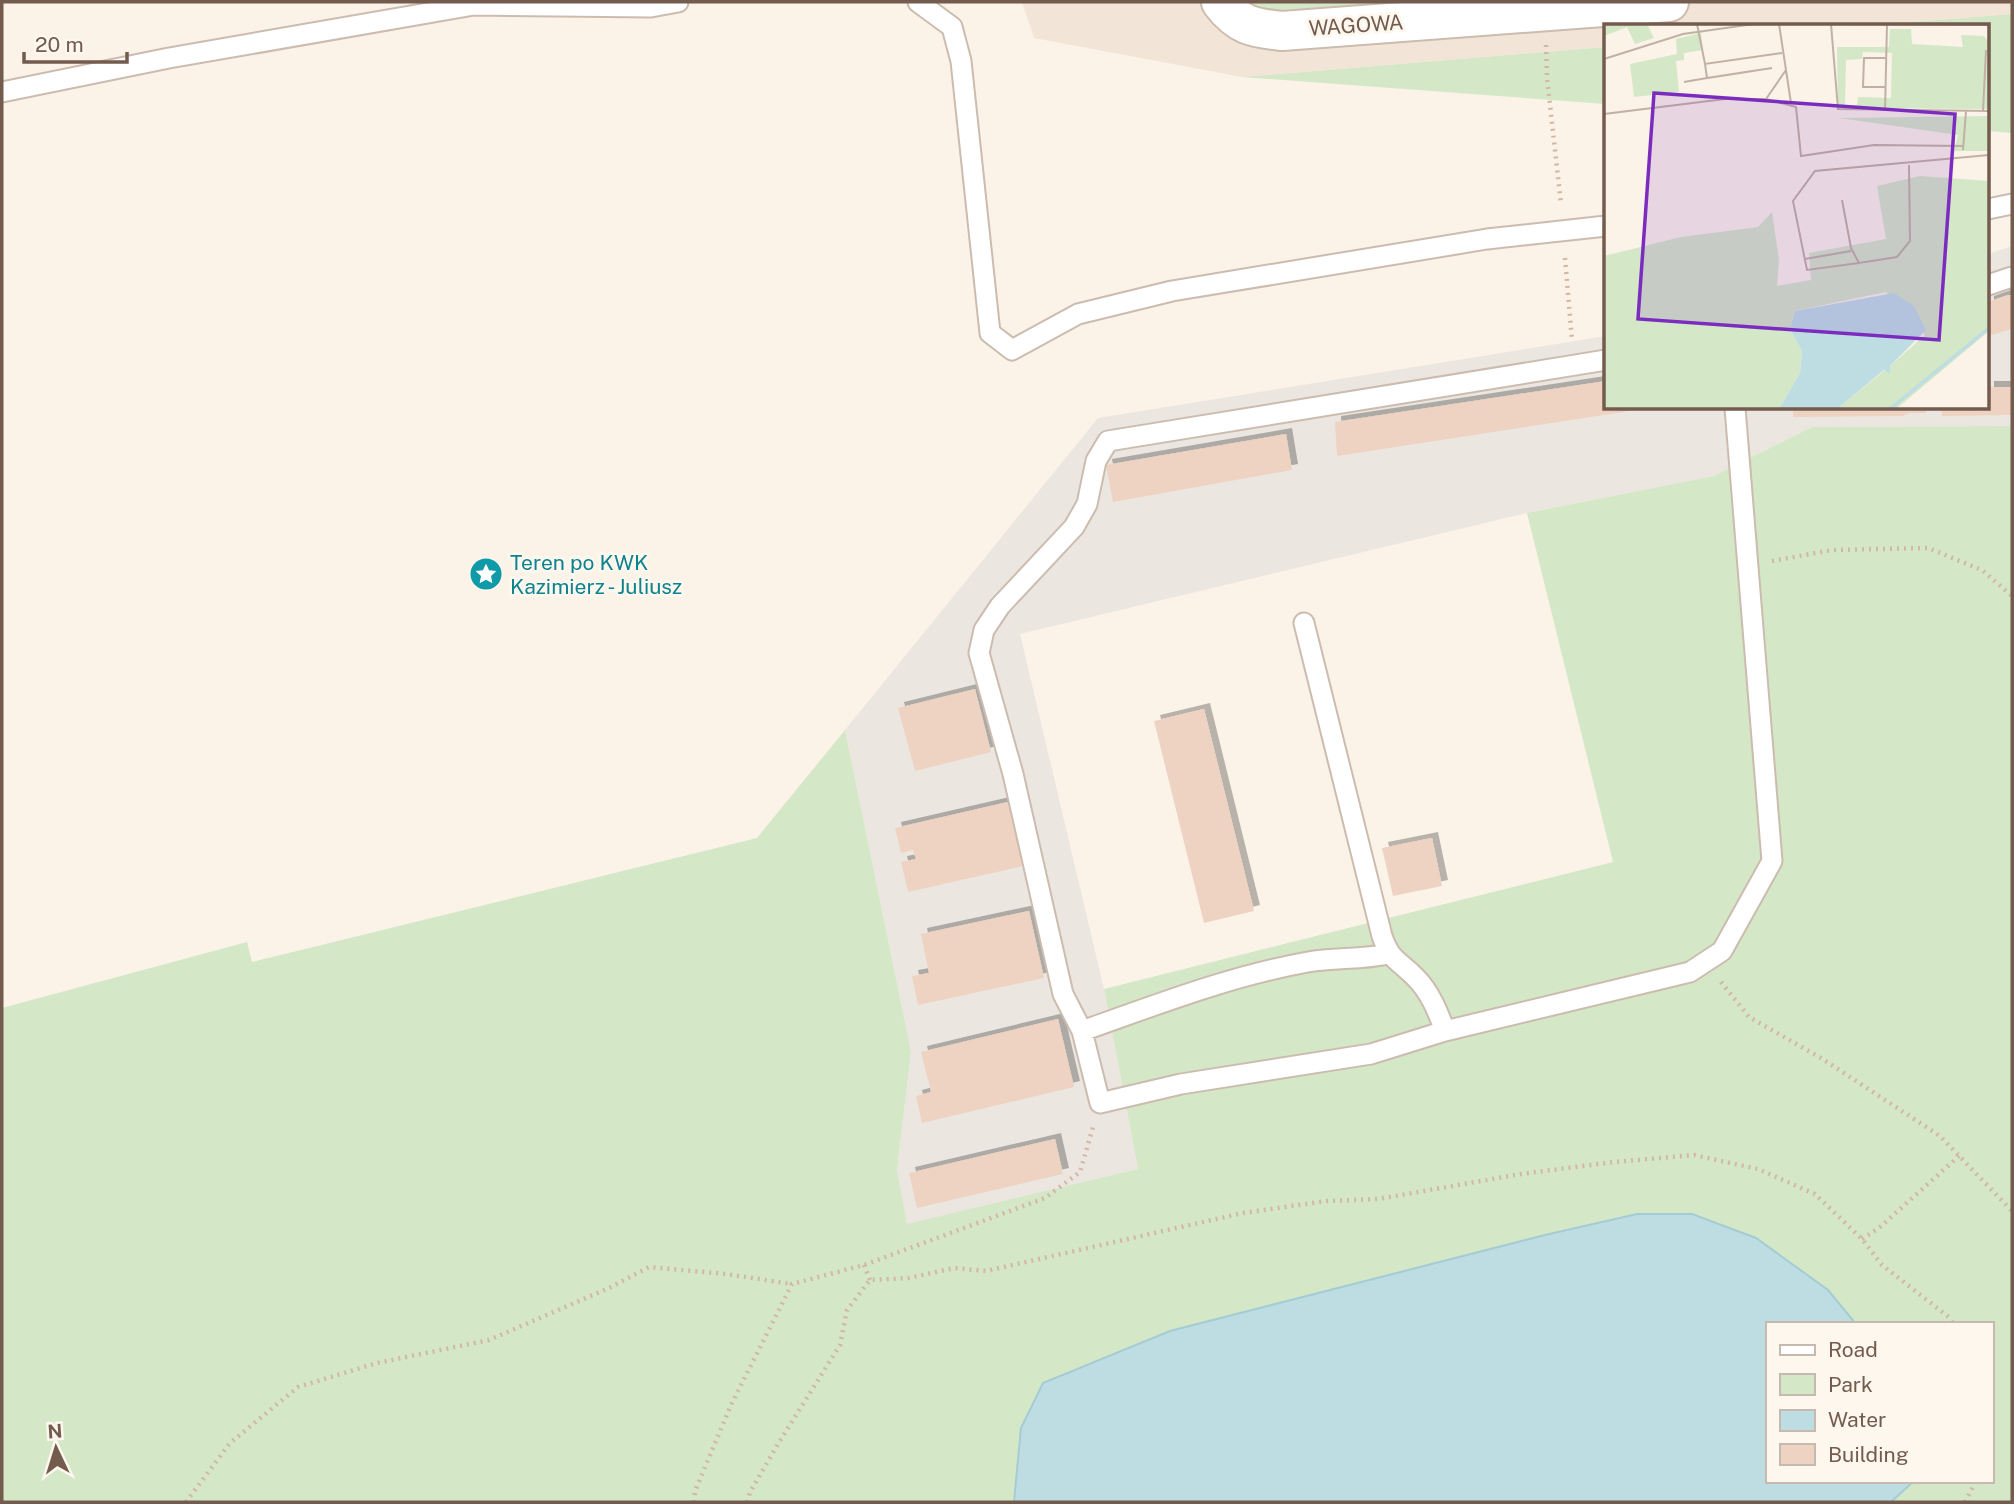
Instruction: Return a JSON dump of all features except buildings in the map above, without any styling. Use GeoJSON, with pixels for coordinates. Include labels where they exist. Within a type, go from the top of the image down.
{"type":"FeatureCollection","features":[{"type":"Feature","properties":{"kind":"street","name":"WAGOWA"},"geometry":{"type":"LineString","coordinates":[[1221,2],[1233,19],[1256,28],[1282,30],[1545,6],[1669,2]]}},
{"type":"Feature","properties":{"kind":"lane"},"geometry":{"type":"LineString","coordinates":[[2,92],[169,58],[474,5],[651,7],[678,2]]}},
{"type":"Feature","properties":{"kind":"lane"},"geometry":{"type":"LineString","coordinates":[[918,2],[952,27],[961,61],[990,333],[1012,350],[1078,314],[1172,291],[1488,239],[1604,226]]}},
{"type":"Feature","properties":{"kind":"lane"},"geometry":{"type":"LineString","coordinates":[[1990,209],[2012,204]]}},
{"type":"Feature","properties":{"kind":"lane"},"geometry":{"type":"LineString","coordinates":[[1990,284],[2012,277]]}},
{"type":"Feature","properties":{"kind":"lane"},"geometry":{"type":"LineString","coordinates":[[1604,360],[1108,441],[1096,461],[1087,504],[1074,527],[1000,606],[984,630],[979,653],[1013,774],[1063,994],[1082,1031],[1100,1103],[1181,1084],[1371,1055],[1445,1031],[1690,972],[1722,951],[1772,861],[1735,410]]}},
{"type":"Feature","properties":{"kind":"lane"},"geometry":{"type":"LineString","coordinates":[[1304,623],[1378,924],[1388,954],[1417,979],[1436,1008],[1445,1031]]}},
{"type":"Feature","properties":{"kind":"lane"},"geometry":{"type":"LineString","coordinates":[[1082,1031],[1229,980],[1311,961],[1368,959],[1388,954]]}},
{"type":"Feature","properties":{"kind":"path"},"geometry":{"type":"LineString","coordinates":[[1545,6],[1547,78],[1574,365]]}},
{"type":"Feature","properties":{"kind":"path"},"geometry":{"type":"LineString","coordinates":[[1748,565],[1832,550],[1928,548],[1982,570],[2012,596]]}},
{"type":"Feature","properties":{"kind":"path"},"geometry":{"type":"LineString","coordinates":[[1706,962],[1749,1017],[1821,1058],[1940,1136],[2012,1210]]}},
{"type":"Feature","properties":{"kind":"path"},"geometry":{"type":"LineString","coordinates":[[186,1502],[230,1443],[298,1387],[377,1363],[489,1340],[610,1288],[649,1268],[726,1273],[792,1284],[864,1265],[1045,1198],[1080,1171],[1100,1103]]}},
{"type":"Feature","properties":{"kind":"path"},"geometry":{"type":"LineString","coordinates":[[747,1502],[778,1444],[840,1345],[847,1310],[870,1280],[909,1278],[954,1268],[986,1271],[1243,1213],[1327,1201],[1378,1199],[1534,1172],[1694,1156],[1758,1169],[1815,1194],[1862,1239],[1882,1265],[1952,1322]]}},
{"type":"Feature","properties":{"kind":"path"},"geometry":{"type":"LineString","coordinates":[[1862,1239],[1879,1228],[1959,1156]]}},
{"type":"Feature","properties":{"kind":"path"},"geometry":{"type":"LineString","coordinates":[[864,1265],[870,1280]]}},
{"type":"Feature","properties":{"kind":"path"},"geometry":{"type":"LineString","coordinates":[[694,1502],[695,1491],[730,1405],[792,1284]]}},
{"type":"Feature","properties":{"kind":"path"},"geometry":{"type":"LineString","coordinates":[[1965,1502],[1975,1483]]}},
{"type":"Feature","properties":{"kind":"shaded area"},"geometry":{"type":"Polygon","coordinates":[[[1022,2],[2012,2],[2012,14],[1888,24],[1604,24],[1604,47],[1242,77],[1034,38],[1022,2]]]}},
{"type":"Feature","properties":{"kind":"shaded area"},"geometry":{"type":"Polygon","coordinates":[[[2012,246],[2012,426],[1812,427],[1714,476],[1527,513],[1020,634],[1104,989],[1138,1169],[907,1225],[897,1170],[911,1052],[845,730],[1098,418],[1604,336],[1604,410],[1990,410],[1990,253],[2012,246]]]}},
{"type":"Feature","properties":{"kind":"green space"},"geometry":{"type":"Polygon","coordinates":[[[1232,2],[1403,2],[1233,13],[1232,2]]]}},
{"type":"Feature","properties":{"kind":"green space"},"geometry":{"type":"Polygon","coordinates":[[[2012,14],[2012,133],[1990,131],[1990,24],[1888,24],[2012,14]]]}},
{"type":"Feature","properties":{"kind":"green space"},"geometry":{"type":"Polygon","coordinates":[[[1604,47],[1604,104],[1242,77],[1604,47]]]}},
{"type":"Feature","properties":{"kind":"green space"},"geometry":{"type":"Polygon","coordinates":[[[2012,426],[2012,1502],[1891,1502],[1912,1483],[1993,1483],[1993,1322],[1854,1322],[1828,1290],[1692,1214],[1637,1214],[1170,1331],[1043,1383],[1021,1428],[1014,1502],[2,1502],[2,1008],[247,942],[252,962],[757,838],[845,730],[911,1052],[897,1170],[907,1224],[1138,1169],[1104,989],[1613,862],[1527,513],[1714,476],[1812,427],[2012,426]]]}},
{"type":"Feature","properties":{"kind":"water"},"geometry":{"type":"Polygon","coordinates":[[[1637,1214],[1692,1214],[1756,1238],[1828,1290],[1854,1322],[1766,1322],[1766,1483],[1912,1483],[1891,1502],[1014,1502],[1021,1428],[1043,1383],[1170,1331],[1637,1214]]]}},
{"type":"Feature","properties":{"kind":"place","name":"Teren po KWK Kazimierz - Juliusz"},"geometry":{"type":"Point","coordinates":[486,574]}}]}
